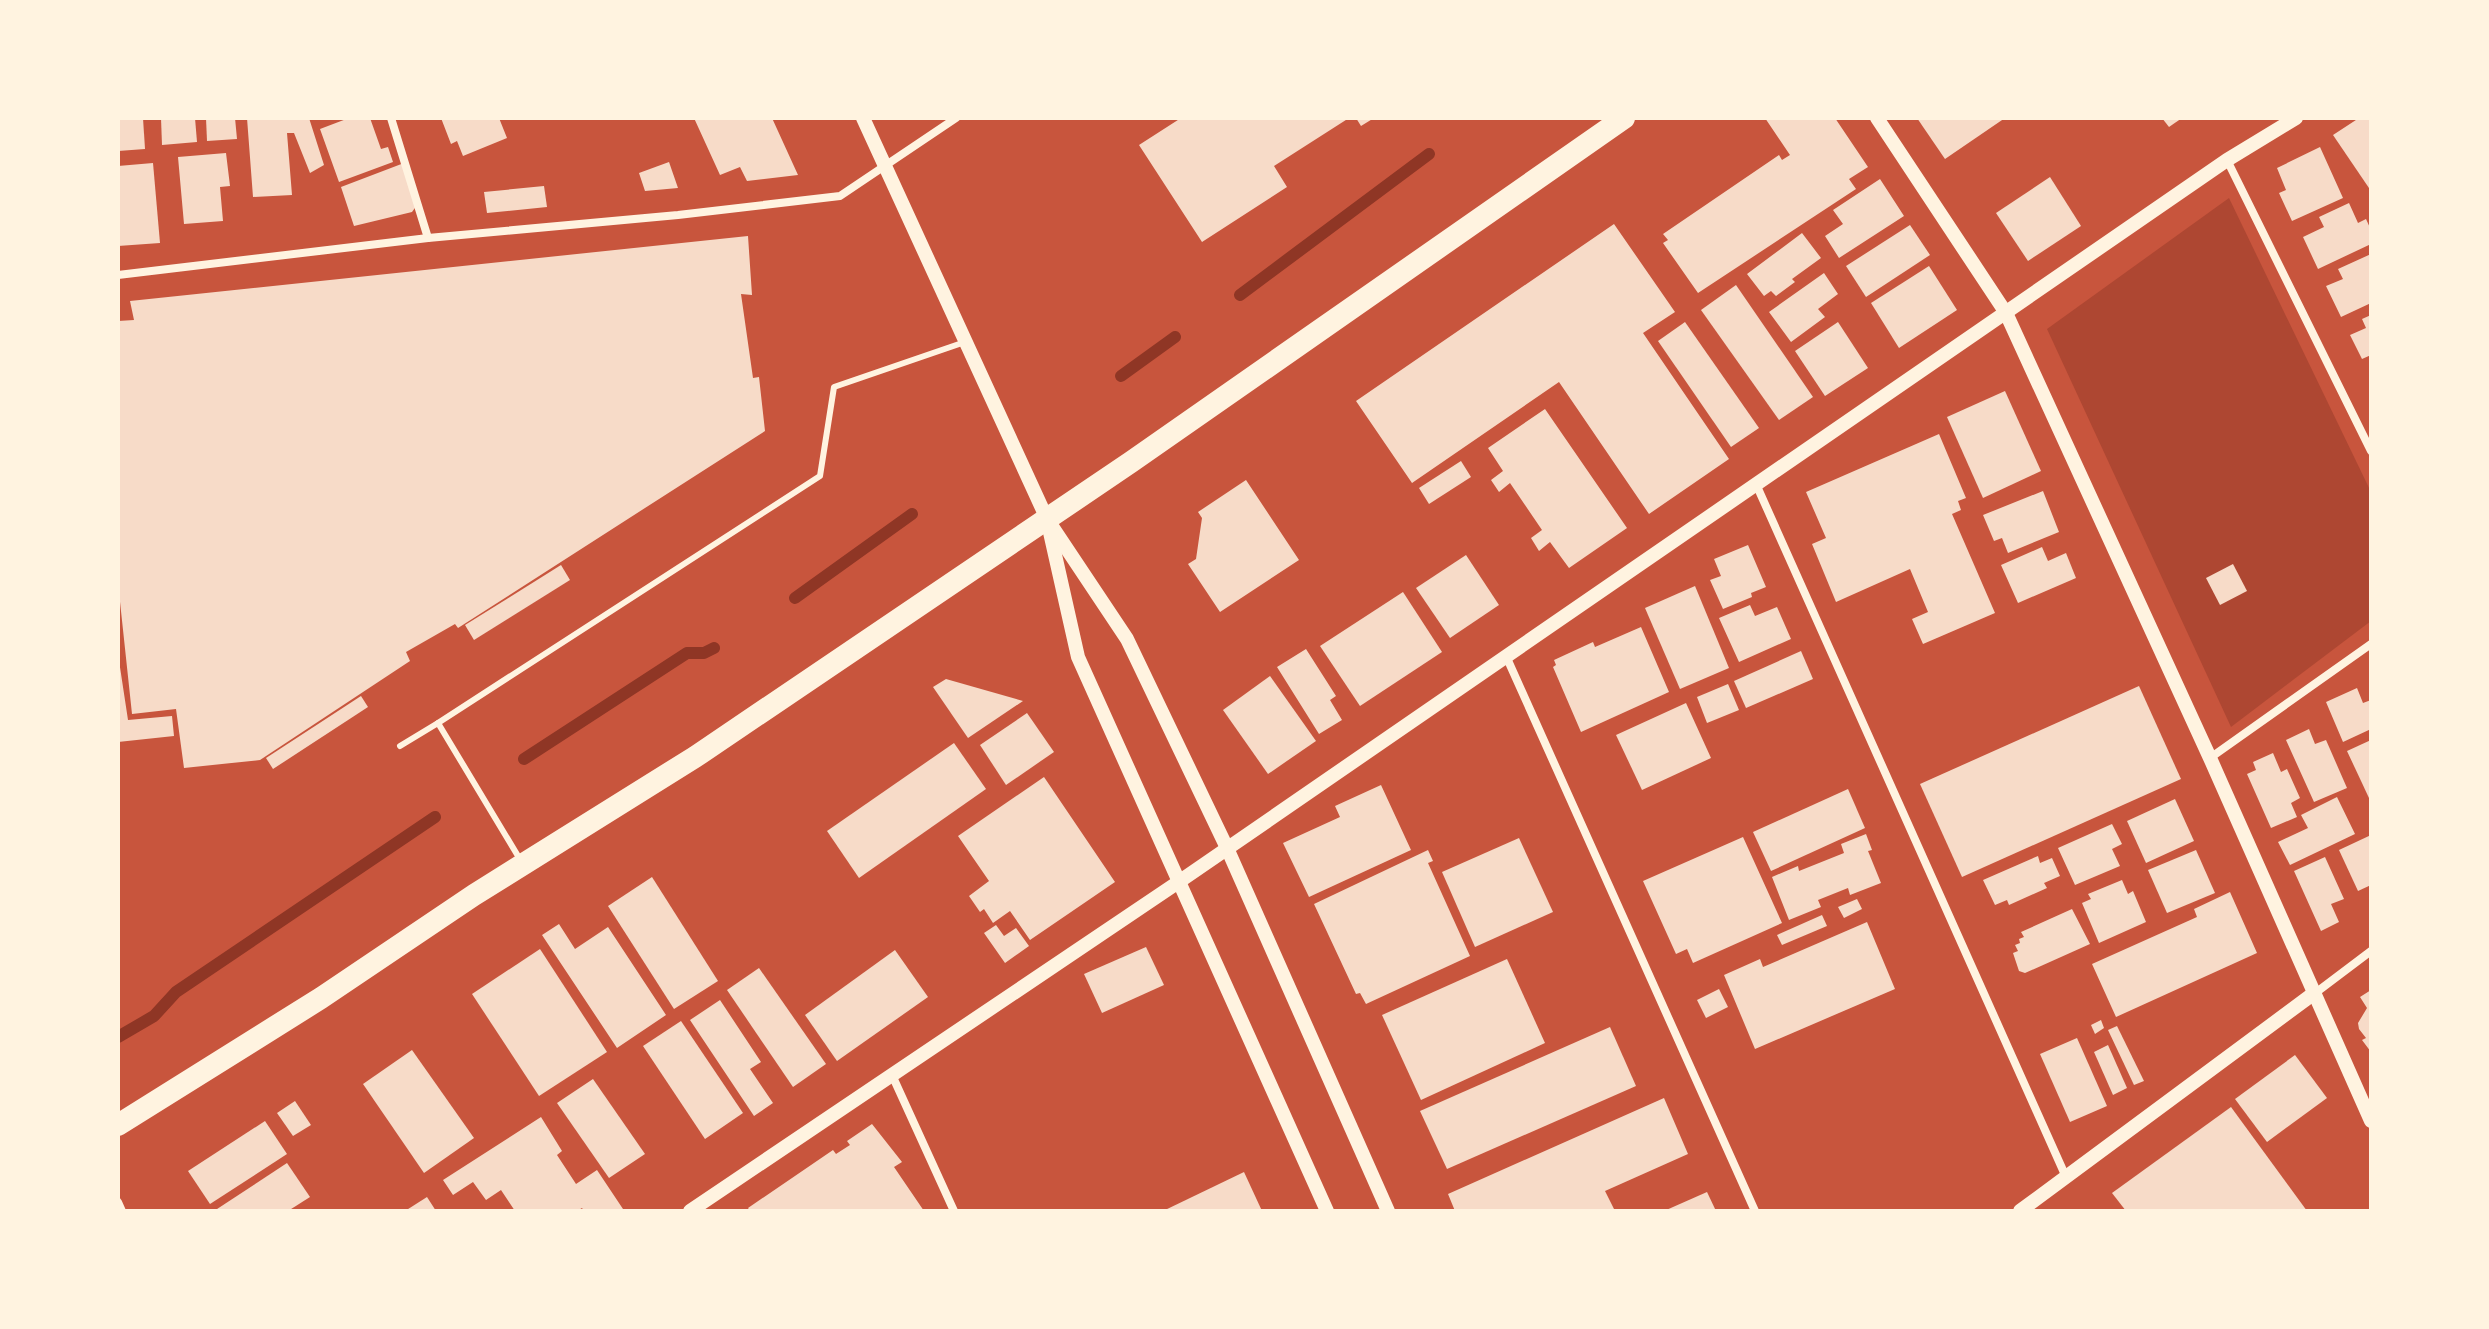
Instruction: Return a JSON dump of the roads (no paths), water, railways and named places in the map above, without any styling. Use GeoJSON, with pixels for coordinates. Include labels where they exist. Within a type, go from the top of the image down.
{"type":"FeatureCollection","features":[{"type":"Feature","properties":{"kind":"highway"},"geometry":{"type":"LineString","coordinates":[[118,1125],[695,757],[1047,519],[1624,118]]}},
{"type":"Feature","properties":{"kind":"street"},"geometry":{"type":"LineString","coordinates":[[391,118],[428,238]]}},
{"type":"Feature","properties":{"kind":"street"},"geometry":{"type":"LineString","coordinates":[[863,118],[1047,519],[1127,639],[1227,848],[1388,1211]]}},
{"type":"Feature","properties":{"kind":"street"},"geometry":{"type":"LineString","coordinates":[[118,275],[428,238],[678,215],[840,196],[956,118]]}},
{"type":"Feature","properties":{"kind":"street"},"geometry":{"type":"LineString","coordinates":[[1877,118],[2006,313],[2210,758],[2371,1121]]}},
{"type":"Feature","properties":{"kind":"street"},"geometry":{"type":"LineString","coordinates":[[690,1211],[1180,881],[2227,160],[2295,118]]}},
{"type":"Feature","properties":{"kind":"street"},"geometry":{"type":"LineString","coordinates":[[2227,160],[2371,451]]}},
{"type":"Feature","properties":{"kind":"street"},"geometry":{"type":"LineString","coordinates":[[1756,484],[2066,1177]]}},
{"type":"Feature","properties":{"kind":"street"},"geometry":{"type":"LineString","coordinates":[[1047,519],[1078,657],[1327,1211]]}},
{"type":"Feature","properties":{"kind":"street"},"geometry":{"type":"LineString","coordinates":[[2210,758],[2371,644]]}},
{"type":"Feature","properties":{"kind":"street"},"geometry":{"type":"LineString","coordinates":[[1506,656],[1755,1211]]}},
{"type":"Feature","properties":{"kind":"street"},"geometry":{"type":"LineString","coordinates":[[2020,1211],[2371,951]]}},
{"type":"Feature","properties":{"kind":"street"},"geometry":{"type":"LineString","coordinates":[[892,1075],[954,1211]]}},
{"type":"Feature","properties":{"kind":"street"},"geometry":{"type":"LineString","coordinates":[[118,1202],[122,1211]]}},
{"type":"Feature","properties":{"kind":"lane"},"geometry":{"type":"LineString","coordinates":[[400,746],[820,476],[834,387],[965,342]]}},
{"type":"Feature","properties":{"kind":"lane"},"geometry":{"type":"LineString","coordinates":[[438,723],[523,864]]}},
{"type":"Feature","properties":{"kind":"waterway"},"geometry":{"type":"LineString","coordinates":[[1240,295],[1429,154]]}},
{"type":"Feature","properties":{"kind":"waterway"},"geometry":{"type":"LineString","coordinates":[[1121,376],[1175,337]]}},
{"type":"Feature","properties":{"kind":"waterway"},"geometry":{"type":"LineString","coordinates":[[795,598],[912,514]]}},
{"type":"Feature","properties":{"kind":"waterway"},"geometry":{"type":"LineString","coordinates":[[524,759],[687,653],[704,653],[714,648]]}},
{"type":"Feature","properties":{"kind":"waterway"},"geometry":{"type":"LineString","coordinates":[[118,1037],[154,1016],[176,992],[435,817]]}}]}
